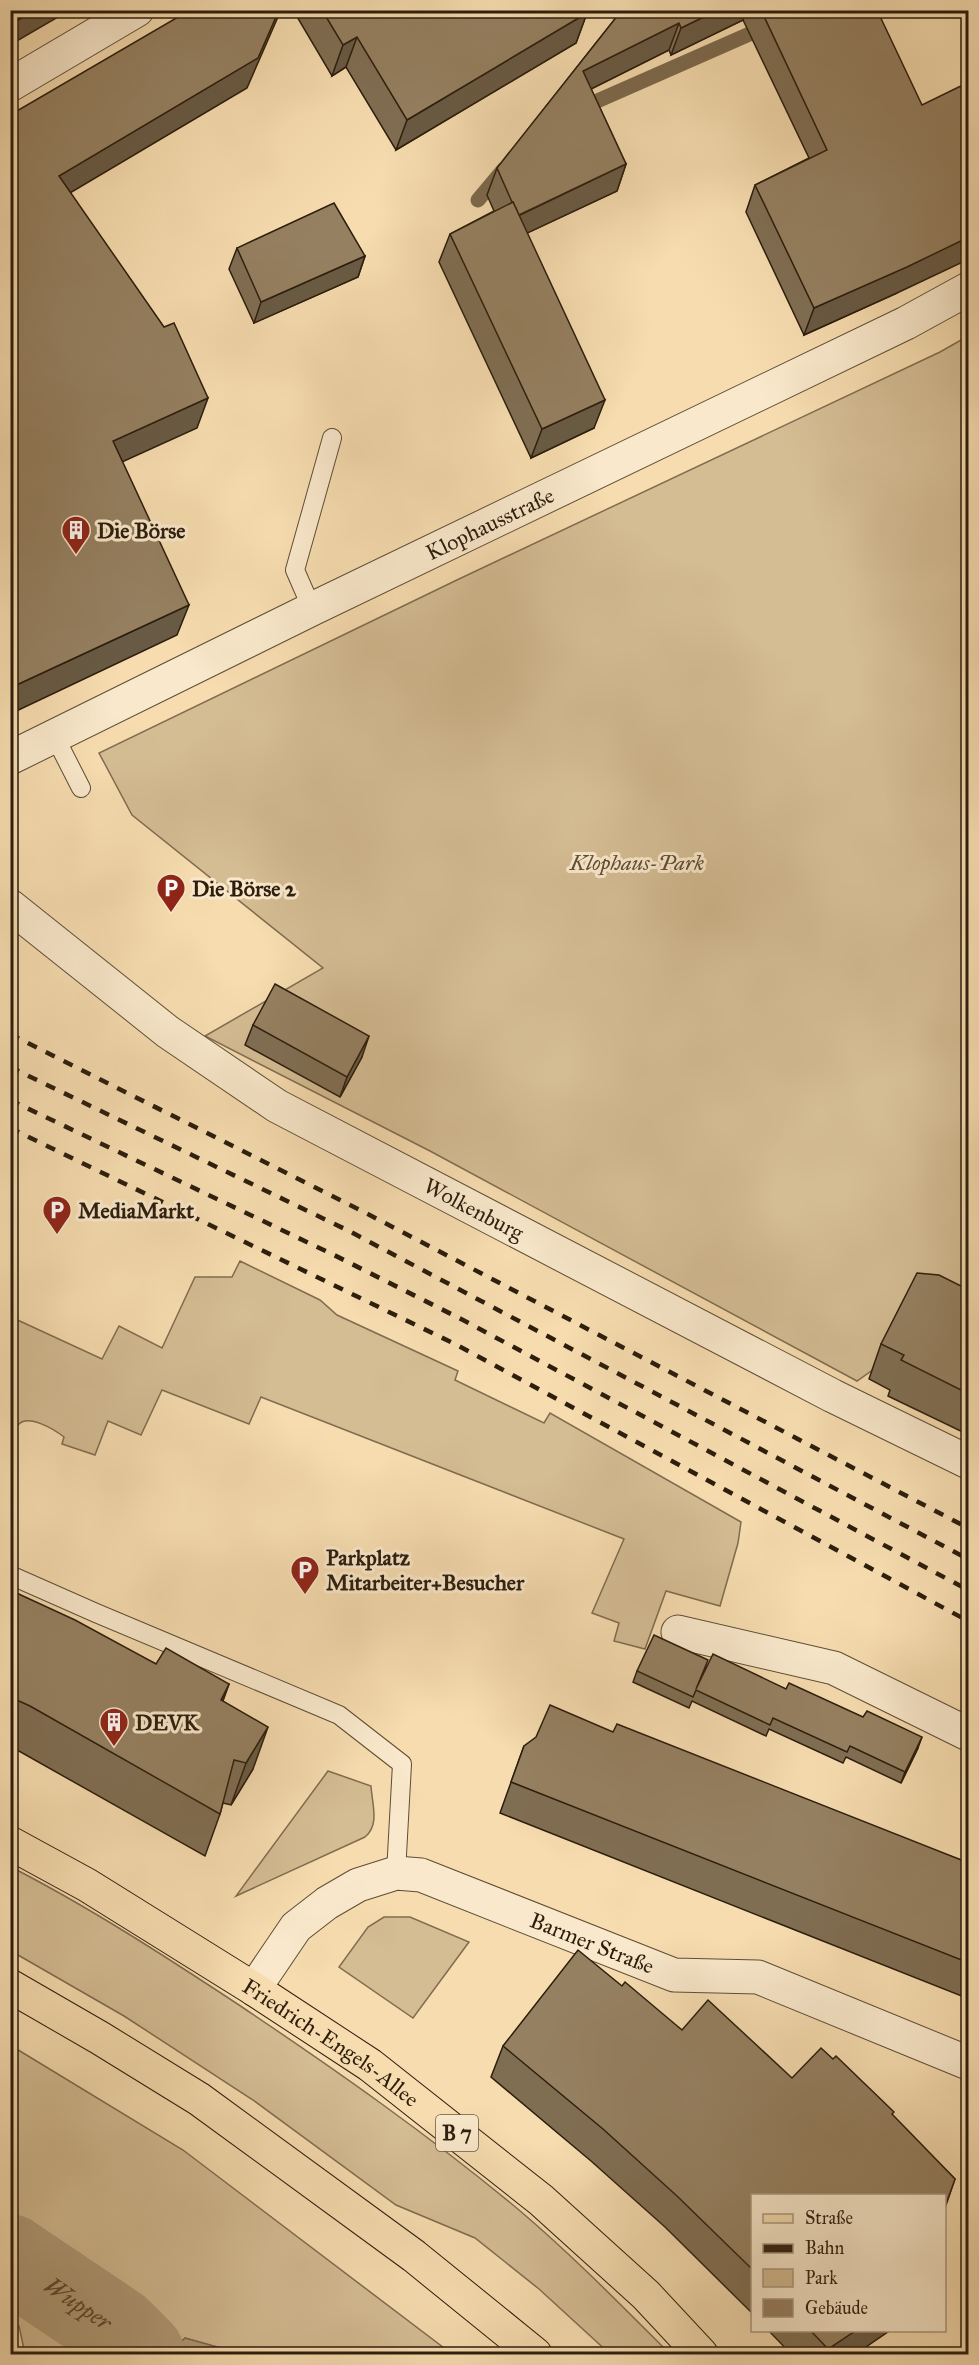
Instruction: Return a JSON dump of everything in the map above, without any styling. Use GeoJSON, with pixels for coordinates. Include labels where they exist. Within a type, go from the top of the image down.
{"type":"FeatureCollection","features":[{"type":"Feature","properties":{"kind":"main road","name":"Friedrich-Engels-Allee"},"geometry":{"type":"LineString","coordinates":[[10,1843],[87,1885],[254,1989],[369,2065],[541,2200],[646,2295],[701,2355]]}},
{"type":"Feature","properties":{"kind":"main road"},"geometry":{"type":"LineString","coordinates":[[10,1986],[100,2037],[199,2099],[406,2250],[489,2315],[535,2355]]}},
{"type":"Feature","properties":{"kind":"street"},"geometry":{"type":"LineString","coordinates":[[10,86],[137,10]]}},
{"type":"Feature","properties":{"kind":"street","name":"Klophausstraße"},"geometry":{"type":"LineString","coordinates":[[10,758],[312,609],[906,323],[969,289]]}},
{"type":"Feature","properties":{"kind":"street","name":"Wolkenburg"},"geometry":{"type":"LineString","coordinates":[[10,906],[168,1032],[277,1106],[823,1391],[969,1462]]}},
{"type":"Feature","properties":{"kind":"street"},"geometry":{"type":"LineString","coordinates":[[678,1632],[834,1668],[969,1734]]}},
{"type":"Feature","properties":{"kind":"street","name":"Barmer Straße"},"geometry":{"type":"LineString","coordinates":[[254,1989],[296,1928],[327,1903],[358,1885],[396,1874],[421,1875],[674,1975],[758,1977],[969,2063]]}},
{"type":"Feature","properties":{"kind":"lane"},"geometry":{"type":"LineString","coordinates":[[312,609],[296,570],[332,438]]}},
{"type":"Feature","properties":{"kind":"lane"},"geometry":{"type":"LineString","coordinates":[[54,735],[81,788]]}},
{"type":"Feature","properties":{"kind":"lane"},"geometry":{"type":"LineString","coordinates":[[10,1575],[96,1614],[339,1715],[402,1764],[396,1874]]}},
{"type":"Feature","properties":{"kind":"green space","name":"Klophaus-Park"},"geometry":{"type":"Polygon","coordinates":[[[968,336],[968,1321],[950,1315],[857,1381],[430,1151],[205,1036],[323,968],[132,815],[99,753],[459,579],[940,352],[968,336]]]}},
{"type":"Feature","properties":{"kind":"green space"},"geometry":{"type":"Polygon","coordinates":[[[240,1261],[320,1300],[337,1315],[458,1371],[455,1380],[544,1423],[550,1413],[741,1522],[738,1543],[720,1606],[666,1591],[645,1649],[614,1641],[619,1623],[592,1613],[624,1539],[261,1397],[249,1424],[162,1390],[141,1435],[108,1421],[95,1455],[62,1444],[64,1437],[35,1422],[22,1422],[11,1439],[11,1317],[102,1359],[119,1326],[162,1348],[195,1277],[232,1277],[240,1261]]]}},
{"type":"Feature","properties":{"kind":"green space"},"geometry":{"type":"Polygon","coordinates":[[[328,1771],[371,1786],[374,1820],[370,1832],[365,1837],[236,1896],[328,1771]]]}},
{"type":"Feature","properties":{"kind":"green space"},"geometry":{"type":"Polygon","coordinates":[[[11,1867],[97,1915],[181,1967],[380,2103],[485,2182],[539,2227],[670,2354],[610,2354],[539,2289],[475,2238],[396,2205],[253,2100],[124,2016],[11,1951],[11,1867]]]}},
{"type":"Feature","properties":{"kind":"green space"},"geometry":{"type":"Polygon","coordinates":[[[384,1917],[410,1917],[469,1942],[413,2018],[339,1967],[368,1927],[384,1917]]]}},
{"type":"Feature","properties":{"kind":"green space"},"geometry":{"type":"Polygon","coordinates":[[[10,2045],[183,2150],[452,2354],[242,2354],[185,2338],[168,2354],[25,2354],[19,2326],[10,2321],[10,2045]]]}},
{"type":"Feature","properties":{"kind":"water"},"geometry":{"type":"Polygon","coordinates":[[[185,2338],[242,2354],[168,2354],[185,2338]]]}},
{"type":"Feature","properties":{"kind":"building"},"geometry":{"type":"Polygon","coordinates":[[[10,10],[35,10],[10,25],[10,10]]]}},
{"type":"Feature","properties":{"kind":"building"},"geometry":{"type":"Polygon","coordinates":[[[190,10],[279,10],[258,58],[59,176],[164,327],[174,323],[208,398],[113,441],[189,605],[10,688],[10,115],[190,10]]]}},
{"type":"Feature","properties":{"kind":"building"},"geometry":{"type":"Polygon","coordinates":[[[322,10],[586,10],[587,13],[407,120],[357,37],[343,45],[322,10]]]}},
{"type":"Feature","properties":{"kind":"building"},"geometry":{"type":"Polygon","coordinates":[[[622,10],[718,10],[681,28],[679,23],[583,71],[626,164],[519,215],[497,168],[622,10]]]}},
{"type":"Feature","properties":{"kind":"building"},"geometry":{"type":"Polygon","coordinates":[[[761,10],[877,10],[922,105],[969,82],[969,237],[814,308],[755,185],[827,150],[761,10]]]}},
{"type":"Feature","properties":{"kind":"building"},"geometry":{"type":"Polygon","coordinates":[[[513,202],[605,400],[542,429],[450,234],[513,202]]]}},
{"type":"Feature","properties":{"kind":"building"},"geometry":{"type":"Polygon","coordinates":[[[334,203],[365,256],[261,302],[237,248],[334,203]]]}},
{"type":"Feature","properties":{"kind":"building"},"geometry":{"type":"Polygon","coordinates":[[[275,984],[369,1036],[347,1077],[253,1025],[275,984]]]}},
{"type":"Feature","properties":{"kind":"building"},"geometry":{"type":"Polygon","coordinates":[[[917,1273],[939,1275],[969,1290],[969,1394],[901,1360],[904,1355],[881,1344],[917,1273]]]}},
{"type":"Feature","properties":{"kind":"building"},"geometry":{"type":"Polygon","coordinates":[[[10,1590],[75,1620],[156,1664],[166,1648],[229,1684],[221,1700],[268,1727],[246,1763],[234,1760],[220,1814],[30,1706],[10,1697],[10,1590]]]}},
{"type":"Feature","properties":{"kind":"building"},"geometry":{"type":"Polygon","coordinates":[[[654,1635],[708,1660],[696,1689],[713,1654],[786,1689],[789,1683],[863,1717],[867,1711],[922,1737],[905,1772],[850,1746],[847,1752],[773,1718],[770,1725],[696,1690],[693,1697],[637,1671],[654,1635]]]}},
{"type":"Feature","properties":{"kind":"building"},"geometry":{"type":"Polygon","coordinates":[[[550,1705],[613,1732],[617,1724],[969,1863],[969,1963],[511,1782],[524,1746],[536,1737],[550,1705]]]}},
{"type":"Feature","properties":{"kind":"building"},"geometry":{"type":"Polygon","coordinates":[[[578,1950],[622,1986],[625,1982],[682,2030],[708,2000],[792,2078],[821,2048],[833,2059],[836,2056],[894,2112],[892,2114],[955,2179],[946,2204],[946,2194],[751,2194],[751,2268],[677,2196],[603,2129],[503,2046],[578,1950]]]}},
{"type":"Feature","properties":{"kind":"building"},"geometry":{"type":"Polygon","coordinates":[[[812,2332],[854,2332],[828,2349],[812,2332]]]}},
{"type":"Feature","properties":{"kind":"waterway"},"geometry":{"type":"LineString","coordinates":[[579,109],[804,10]]}},
{"type":"Feature","properties":{"kind":"waterway"},"geometry":{"type":"LineString","coordinates":[[478,200],[504,169]]}},
{"type":"Feature","properties":{"kind":"waterway","name":"Wupper"},"geometry":{"type":"LineString","coordinates":[[10,2258],[117,2330],[141,2354]]}},
{"type":"Feature","properties":{"kind":"railway"},"geometry":{"type":"LineString","coordinates":[[10,1034],[364,1212],[968,1528]]}},
{"type":"Feature","properties":{"kind":"railway"},"geometry":{"type":"LineString","coordinates":[[10,1067],[349,1231],[968,1559]]}},
{"type":"Feature","properties":{"kind":"railway"},"geometry":{"type":"LineString","coordinates":[[10,1100],[334,1255],[463,1320],[968,1590]]}},
{"type":"Feature","properties":{"kind":"railway"},"geometry":{"type":"LineString","coordinates":[[10,1128],[455,1344],[968,1621]]}},
{"type":"Feature","properties":{"kind":"place","name":"Die Börse"},"geometry":{"type":"Point","coordinates":[76,556]}},
{"type":"Feature","properties":{"kind":"place","name":"Die Börse 2"},"geometry":{"type":"Point","coordinates":[171,914]}},
{"type":"Feature","properties":{"kind":"place","name":"MediaMarkt"},"geometry":{"type":"Point","coordinates":[57,1236]}},
{"type":"Feature","properties":{"kind":"place","name":"Parkplatz Mitarbeiter+Besucher"},"geometry":{"type":"Point","coordinates":[305,1596]}},
{"type":"Feature","properties":{"kind":"place","name":"DEVK"},"geometry":{"type":"Point","coordinates":[114,1748]}}]}
